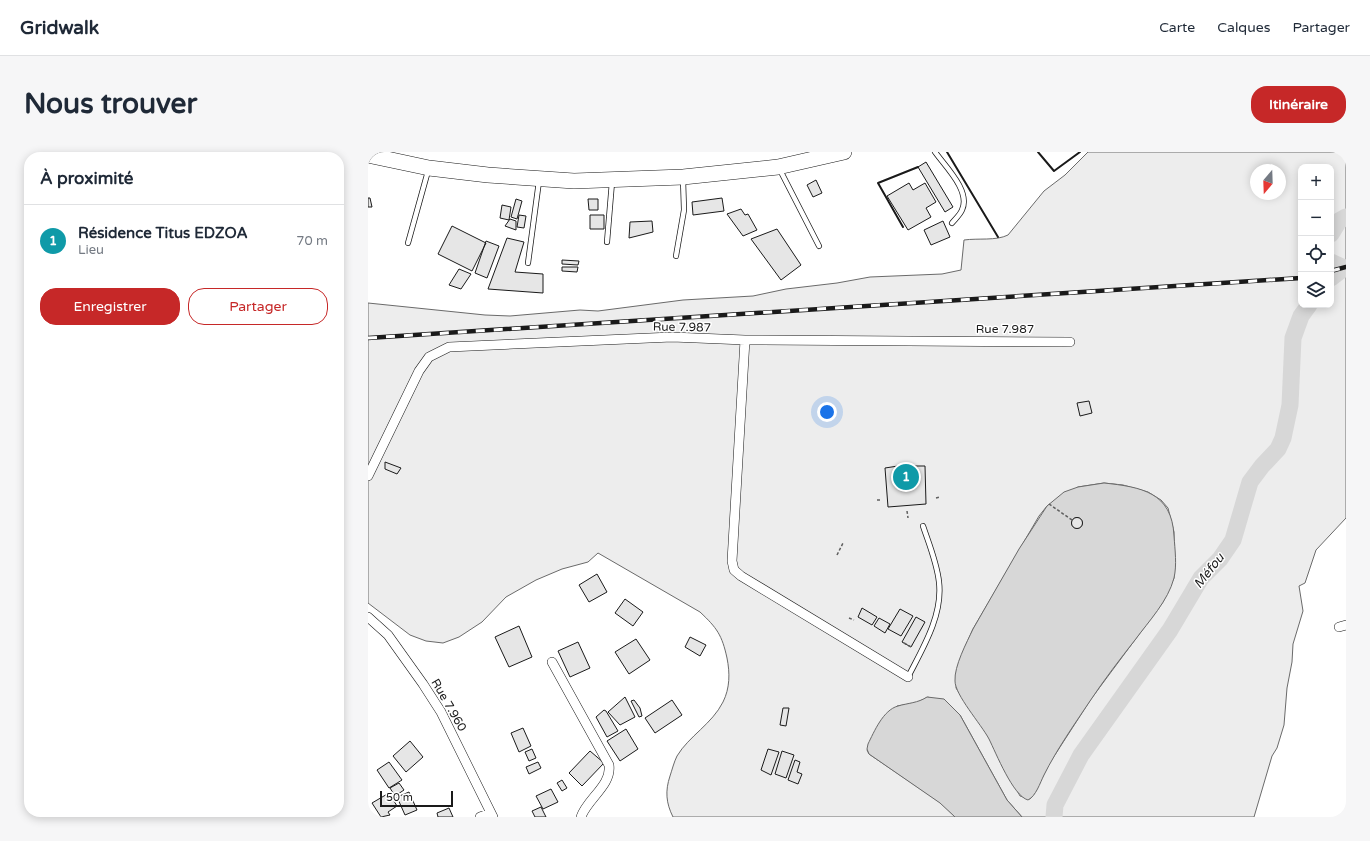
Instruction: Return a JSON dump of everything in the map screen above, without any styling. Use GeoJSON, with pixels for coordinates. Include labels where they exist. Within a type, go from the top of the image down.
{"type":"FeatureCollection","features":[{"type":"Feature","properties":{"kind":"highway"},"geometry":{"type":"LineString","coordinates":[[368,155],[429,168],[539,180],[574,181],[683,177],[778,166],[825,154],[844,152]]}},
{"type":"Feature","properties":{"kind":"street","name":"Rue 7.987"},"geometry":{"type":"LineString","coordinates":[[368,476],[419,371],[429,356],[449,348],[672,337],[745,340],[1070,342]]}},
{"type":"Feature","properties":{"kind":"street"},"geometry":{"type":"LineString","coordinates":[[745,340],[732,561],[734,570],[748,580],[908,676]]}},
{"type":"Feature","properties":{"kind":"street","name":"Rue 7.960"},"geometry":{"type":"LineString","coordinates":[[368,617],[388,634],[441,712],[492,815]]}},
{"type":"Feature","properties":{"kind":"street"},"geometry":{"type":"LineString","coordinates":[[552,662],[609,765],[610,771],[607,780],[584,808],[581,817]]}},
{"type":"Feature","properties":{"kind":"street"},"geometry":{"type":"LineString","coordinates":[[480,817],[492,815]]}},
{"type":"Feature","properties":{"kind":"lane"},"geometry":{"type":"LineString","coordinates":[[935,152],[962,191],[964,201],[962,210],[952,223]]}},
{"type":"Feature","properties":{"kind":"lane"},"geometry":{"type":"LineString","coordinates":[[778,166],[819,246]]}},
{"type":"Feature","properties":{"kind":"lane"},"geometry":{"type":"LineString","coordinates":[[408,243],[429,168]]}},
{"type":"Feature","properties":{"kind":"lane"},"geometry":{"type":"LineString","coordinates":[[676,256],[684,210],[683,177]]}},
{"type":"Feature","properties":{"kind":"lane"},"geometry":{"type":"LineString","coordinates":[[528,263],[539,180]]}},
{"type":"Feature","properties":{"kind":"lane"},"geometry":{"type":"LineString","coordinates":[[607,242],[612,180]]}},
{"type":"Feature","properties":{"kind":"lane"},"geometry":{"type":"LineString","coordinates":[[908,676],[925,644],[935,620],[940,583],[936,564],[923,526]]}},
{"type":"Feature","properties":{"kind":"path"},"geometry":{"type":"LineString","coordinates":[[936,498],[940,497]]}},
{"type":"Feature","properties":{"kind":"path"},"geometry":{"type":"LineString","coordinates":[[877,500],[882,500]]}},
{"type":"Feature","properties":{"kind":"path"},"geometry":{"type":"LineString","coordinates":[[1049,504],[1072,520]]}},
{"type":"Feature","properties":{"kind":"path"},"geometry":{"type":"LineString","coordinates":[[907,510],[908,518]]}},
{"type":"Feature","properties":{"kind":"path"},"geometry":{"type":"LineString","coordinates":[[837,555],[843,543]]}},
{"type":"Feature","properties":{"kind":"path"},"geometry":{"type":"LineString","coordinates":[[849,618],[854,620]]}},
{"type":"Feature","properties":{"kind":"path"},"geometry":{"type":"LineString","coordinates":[[904,643],[910,647],[912,645]]}},
{"type":"Feature","properties":{"kind":"shaded area"},"geometry":{"type":"Polygon","coordinates":[[[1088,152],[1346,152],[1346,518],[1316,550],[1305,583],[1299,586],[1303,611],[1293,644],[1284,725],[1277,748],[1272,756],[1254,817],[1022,817],[1007,800],[960,715],[928,697],[916,703],[897,706],[867,750],[869,754],[941,803],[955,817],[673,817],[669,807],[667,792],[668,781],[676,758],[688,742],[713,717],[723,702],[728,686],[728,664],[723,643],[718,632],[700,612],[598,553],[588,562],[562,569],[536,580],[506,597],[482,622],[459,637],[443,643],[426,641],[410,635],[368,603],[368,303],[485,315],[510,316],[580,310],[598,311],[683,300],[753,296],[786,289],[837,283],[870,277],[942,274],[961,270],[964,240],[992,239],[1008,235],[1044,191],[1065,175],[1088,152]],[[1104,483],[1078,487],[1047,506],[1039,516],[973,629],[959,664],[956,688],[985,730],[1020,796],[1030,799],[1049,764],[1091,699],[1163,602],[1174,578],[1174,532],[1168,508],[1161,500],[1148,492],[1123,485],[1104,483]]]}},
{"type":"Feature","properties":{"kind":"shaded area"},"geometry":{"type":"Polygon","coordinates":[[[1104,483],[1142,490],[1152,494],[1161,501],[1172,521],[1176,563],[1174,578],[1163,603],[1095,693],[1060,746],[1036,792],[1028,800],[1022,797],[1011,783],[989,739],[959,694],[956,687],[955,675],[961,654],[973,629],[1019,549],[1047,506],[1064,492],[1078,487],[1104,483]]]}},
{"type":"Feature","properties":{"kind":"shaded area"},"geometry":{"type":"Polygon","coordinates":[[[927,697],[944,699],[960,715],[1007,800],[1022,817],[955,817],[940,803],[869,754],[867,749],[868,744],[876,728],[888,712],[898,706],[917,702],[927,697]]]}},
{"type":"Feature","properties":{"kind":"pier"},"geometry":{"type":"Polygon","coordinates":[[[1075,518],[1079,518],[1081,519],[1081,527],[1075,528],[1072,525],[1072,521],[1075,518]]]}},
{"type":"Feature","properties":{"kind":"building"},"geometry":{"type":"Polygon","coordinates":[[[926,162],[953,207],[945,212],[918,167],[926,162]]]}},
{"type":"Feature","properties":{"kind":"building"},"geometry":{"type":"Polygon","coordinates":[[[816,180],[822,193],[813,197],[807,185],[816,180]]]}},
{"type":"Feature","properties":{"kind":"building"},"geometry":{"type":"Polygon","coordinates":[[[909,183],[913,190],[925,183],[936,202],[926,208],[931,217],[908,230],[887,196],[909,183]]]}},
{"type":"Feature","properties":{"kind":"building"},"geometry":{"type":"Polygon","coordinates":[[[368,198],[370,198],[372,207],[368,207],[368,198]]]}},
{"type":"Feature","properties":{"kind":"building"},"geometry":{"type":"Polygon","coordinates":[[[722,198],[724,211],[693,215],[692,202],[722,198]]]}},
{"type":"Feature","properties":{"kind":"building"},"geometry":{"type":"Polygon","coordinates":[[[516,199],[522,201],[517,219],[511,217],[516,199]]]}},
{"type":"Feature","properties":{"kind":"building"},"geometry":{"type":"Polygon","coordinates":[[[588,199],[598,199],[598,210],[589,210],[588,199]]]}},
{"type":"Feature","properties":{"kind":"building"},"geometry":{"type":"Polygon","coordinates":[[[502,205],[511,207],[509,220],[500,218],[502,205]]]}},
{"type":"Feature","properties":{"kind":"building"},"geometry":{"type":"Polygon","coordinates":[[[741,209],[745,215],[748,214],[757,230],[743,236],[727,214],[741,209]]]}},
{"type":"Feature","properties":{"kind":"building"},"geometry":{"type":"Polygon","coordinates":[[[519,215],[526,216],[524,228],[517,227],[519,215]]]}},
{"type":"Feature","properties":{"kind":"building"},"geometry":{"type":"Polygon","coordinates":[[[590,215],[604,215],[604,229],[590,229],[590,215]]]}},
{"type":"Feature","properties":{"kind":"building"},"geometry":{"type":"Polygon","coordinates":[[[510,219],[516,221],[516,230],[505,226],[510,219]]]}},
{"type":"Feature","properties":{"kind":"building"},"geometry":{"type":"Polygon","coordinates":[[[652,221],[653,232],[629,238],[630,222],[652,221]]]}},
{"type":"Feature","properties":{"kind":"building"},"geometry":{"type":"Polygon","coordinates":[[[943,221],[950,237],[931,245],[924,230],[943,221]]]}},
{"type":"Feature","properties":{"kind":"building"},"geometry":{"type":"Polygon","coordinates":[[[452,226],[486,243],[472,271],[438,254],[452,226]]]}},
{"type":"Feature","properties":{"kind":"building"},"geometry":{"type":"Polygon","coordinates":[[[777,229],[801,265],[781,280],[751,239],[777,229]]]}},
{"type":"Feature","properties":{"kind":"building"},"geometry":{"type":"Polygon","coordinates":[[[507,238],[524,242],[515,272],[543,274],[543,293],[488,289],[507,238]]]}},
{"type":"Feature","properties":{"kind":"building"},"geometry":{"type":"Polygon","coordinates":[[[486,241],[499,246],[487,278],[475,273],[486,241]]]}},
{"type":"Feature","properties":{"kind":"building"},"geometry":{"type":"Polygon","coordinates":[[[562,260],[579,261],[578,265],[562,264],[562,260]]]}},
{"type":"Feature","properties":{"kind":"building"},"geometry":{"type":"Polygon","coordinates":[[[562,267],[578,267],[577,272],[562,271],[562,267]]]}},
{"type":"Feature","properties":{"kind":"building"},"geometry":{"type":"Polygon","coordinates":[[[459,269],[471,274],[461,289],[449,285],[459,269]]]}},
{"type":"Feature","properties":{"kind":"building"},"geometry":{"type":"Polygon","coordinates":[[[1089,401],[1092,413],[1080,416],[1077,403],[1089,401]]]}},
{"type":"Feature","properties":{"kind":"building"},"geometry":{"type":"Polygon","coordinates":[[[385,462],[401,468],[397,474],[385,469],[385,462]]]}},
{"type":"Feature","properties":{"kind":"building"},"geometry":{"type":"Polygon","coordinates":[[[911,464],[911,466],[925,466],[926,504],[888,507],[885,468],[911,464]]]}},
{"type":"Feature","properties":{"kind":"building"},"geometry":{"type":"Polygon","coordinates":[[[1075,518],[1079,518],[1081,519],[1081,527],[1075,528],[1072,525],[1072,521],[1075,518]]]}},
{"type":"Feature","properties":{"kind":"building"},"geometry":{"type":"Polygon","coordinates":[[[597,574],[607,592],[589,602],[579,585],[597,574]]]}},
{"type":"Feature","properties":{"kind":"building"},"geometry":{"type":"Polygon","coordinates":[[[625,599],[643,612],[633,626],[615,613],[625,599]]]}},
{"type":"Feature","properties":{"kind":"building"},"geometry":{"type":"Polygon","coordinates":[[[862,608],[877,617],[872,625],[858,617],[862,608]]]}},
{"type":"Feature","properties":{"kind":"building"},"geometry":{"type":"Polygon","coordinates":[[[900,609],[913,616],[901,636],[888,629],[900,609]]]}},
{"type":"Feature","properties":{"kind":"building"},"geometry":{"type":"Polygon","coordinates":[[[916,617],[925,622],[911,647],[902,642],[916,617]]]}},
{"type":"Feature","properties":{"kind":"building"},"geometry":{"type":"Polygon","coordinates":[[[879,618],[890,624],[885,633],[874,626],[879,618]]]}},
{"type":"Feature","properties":{"kind":"building"},"geometry":{"type":"Polygon","coordinates":[[[519,626],[532,657],[509,667],[495,637],[519,626]]]}},
{"type":"Feature","properties":{"kind":"building"},"geometry":{"type":"Polygon","coordinates":[[[690,637],[706,645],[700,656],[685,647],[690,637]]]}},
{"type":"Feature","properties":{"kind":"building"},"geometry":{"type":"Polygon","coordinates":[[[636,639],[650,660],[629,674],[615,652],[636,639]]]}},
{"type":"Feature","properties":{"kind":"building"},"geometry":{"type":"Polygon","coordinates":[[[578,642],[590,668],[570,677],[558,651],[578,642]]]}},
{"type":"Feature","properties":{"kind":"building"},"geometry":{"type":"Polygon","coordinates":[[[625,697],[635,717],[620,725],[608,712],[625,697]]]}},
{"type":"Feature","properties":{"kind":"building"},"geometry":{"type":"Polygon","coordinates":[[[634,700],[640,708],[642,716],[639,717],[631,701],[634,700]]]}},
{"type":"Feature","properties":{"kind":"building"},"geometry":{"type":"Polygon","coordinates":[[[672,700],[682,715],[655,733],[645,718],[672,700]]]}},
{"type":"Feature","properties":{"kind":"building"},"geometry":{"type":"Polygon","coordinates":[[[783,708],[789,708],[786,726],[780,725],[783,708]]]}},
{"type":"Feature","properties":{"kind":"building"},"geometry":{"type":"Polygon","coordinates":[[[604,710],[618,731],[607,737],[596,717],[604,710]]]}},
{"type":"Feature","properties":{"kind":"building"},"geometry":{"type":"Polygon","coordinates":[[[523,728],[531,746],[519,752],[511,733],[523,728]]]}},
{"type":"Feature","properties":{"kind":"building"},"geometry":{"type":"Polygon","coordinates":[[[626,729],[638,749],[620,761],[607,741],[626,729]]]}},
{"type":"Feature","properties":{"kind":"building"},"geometry":{"type":"Polygon","coordinates":[[[410,741],[423,757],[406,772],[393,756],[410,741]]]}},
{"type":"Feature","properties":{"kind":"building"},"geometry":{"type":"Polygon","coordinates":[[[532,749],[536,758],[529,761],[525,752],[532,749]]]}},
{"type":"Feature","properties":{"kind":"building"},"geometry":{"type":"Polygon","coordinates":[[[768,749],[779,752],[771,775],[761,770],[768,749]]]}},
{"type":"Feature","properties":{"kind":"building"},"geometry":{"type":"Polygon","coordinates":[[[590,751],[604,763],[582,786],[569,773],[590,751]]]}},
{"type":"Feature","properties":{"kind":"building"},"geometry":{"type":"Polygon","coordinates":[[[782,751],[794,755],[786,778],[775,774],[782,751]]]}},
{"type":"Feature","properties":{"kind":"building"},"geometry":{"type":"Polygon","coordinates":[[[795,760],[800,762],[797,772],[802,774],[798,784],[788,780],[795,760]]]}},
{"type":"Feature","properties":{"kind":"building"},"geometry":{"type":"Polygon","coordinates":[[[389,762],[402,780],[389,788],[377,770],[389,762]]]}},
{"type":"Feature","properties":{"kind":"building"},"geometry":{"type":"Polygon","coordinates":[[[538,762],[541,768],[529,774],[526,767],[538,762]]]}},
{"type":"Feature","properties":{"kind":"building"},"geometry":{"type":"Polygon","coordinates":[[[562,780],[567,788],[562,791],[557,783],[562,780]]]}},
{"type":"Feature","properties":{"kind":"building"},"geometry":{"type":"Polygon","coordinates":[[[399,783],[404,790],[395,796],[390,788],[399,783]]]}},
{"type":"Feature","properties":{"kind":"building"},"geometry":{"type":"Polygon","coordinates":[[[551,789],[558,802],[543,809],[536,796],[551,789]]]}},
{"type":"Feature","properties":{"kind":"building"},"geometry":{"type":"Polygon","coordinates":[[[409,792],[417,810],[405,815],[397,797],[409,792]]]}},
{"type":"Feature","properties":{"kind":"building"},"geometry":{"type":"Polygon","coordinates":[[[389,793],[397,806],[388,812],[390,815],[381,817],[372,803],[389,793]]]}},
{"type":"Feature","properties":{"kind":"building"},"geometry":{"type":"Polygon","coordinates":[[[541,807],[546,817],[535,817],[532,811],[541,807]]]}},
{"type":"Feature","properties":{"kind":"building"},"geometry":{"type":"Polygon","coordinates":[[[449,808],[453,817],[438,817],[437,813],[449,808]]]}},
{"type":"Feature","properties":{"kind":"waterway","name":"Méfou"},"geometry":{"type":"LineString","coordinates":[[1334,229],[1339,221],[1346,217]]}},
{"type":"Feature","properties":{"kind":"waterway","name":"Méfou"},"geometry":{"type":"LineString","coordinates":[[1334,263],[1344,268],[1334,276]]}},
{"type":"Feature","properties":{"kind":"waterway","name":"Méfou"},"geometry":{"type":"LineString","coordinates":[[1054,817],[1055,805],[1081,755],[1170,630],[1201,578],[1220,559],[1233,540],[1250,482],[1262,466],[1278,449],[1283,438],[1290,405],[1293,338],[1301,316],[1307,308]]}},
{"type":"Feature","properties":{"kind":"railway"},"geometry":{"type":"LineString","coordinates":[[1334,270],[1346,267]]}},
{"type":"Feature","properties":{"kind":"railway"},"geometry":{"type":"LineString","coordinates":[[368,338],[1298,278]]}},
{"type":"Feature","properties":{"kind":"wall"},"geometry":{"type":"LineString","coordinates":[[947,152],[998,237]]}},
{"type":"Feature","properties":{"kind":"wall"},"geometry":{"type":"LineString","coordinates":[[1038,152],[1054,171],[1080,152]]}},
{"type":"Feature","properties":{"kind":"wall"},"geometry":{"type":"LineString","coordinates":[[903,227],[878,183],[918,167]]}},
{"type":"Feature","properties":{"kind":"place","name":"Résidence Titus EDZOA"},"geometry":{"type":"Point","coordinates":[906,477]}}]}
